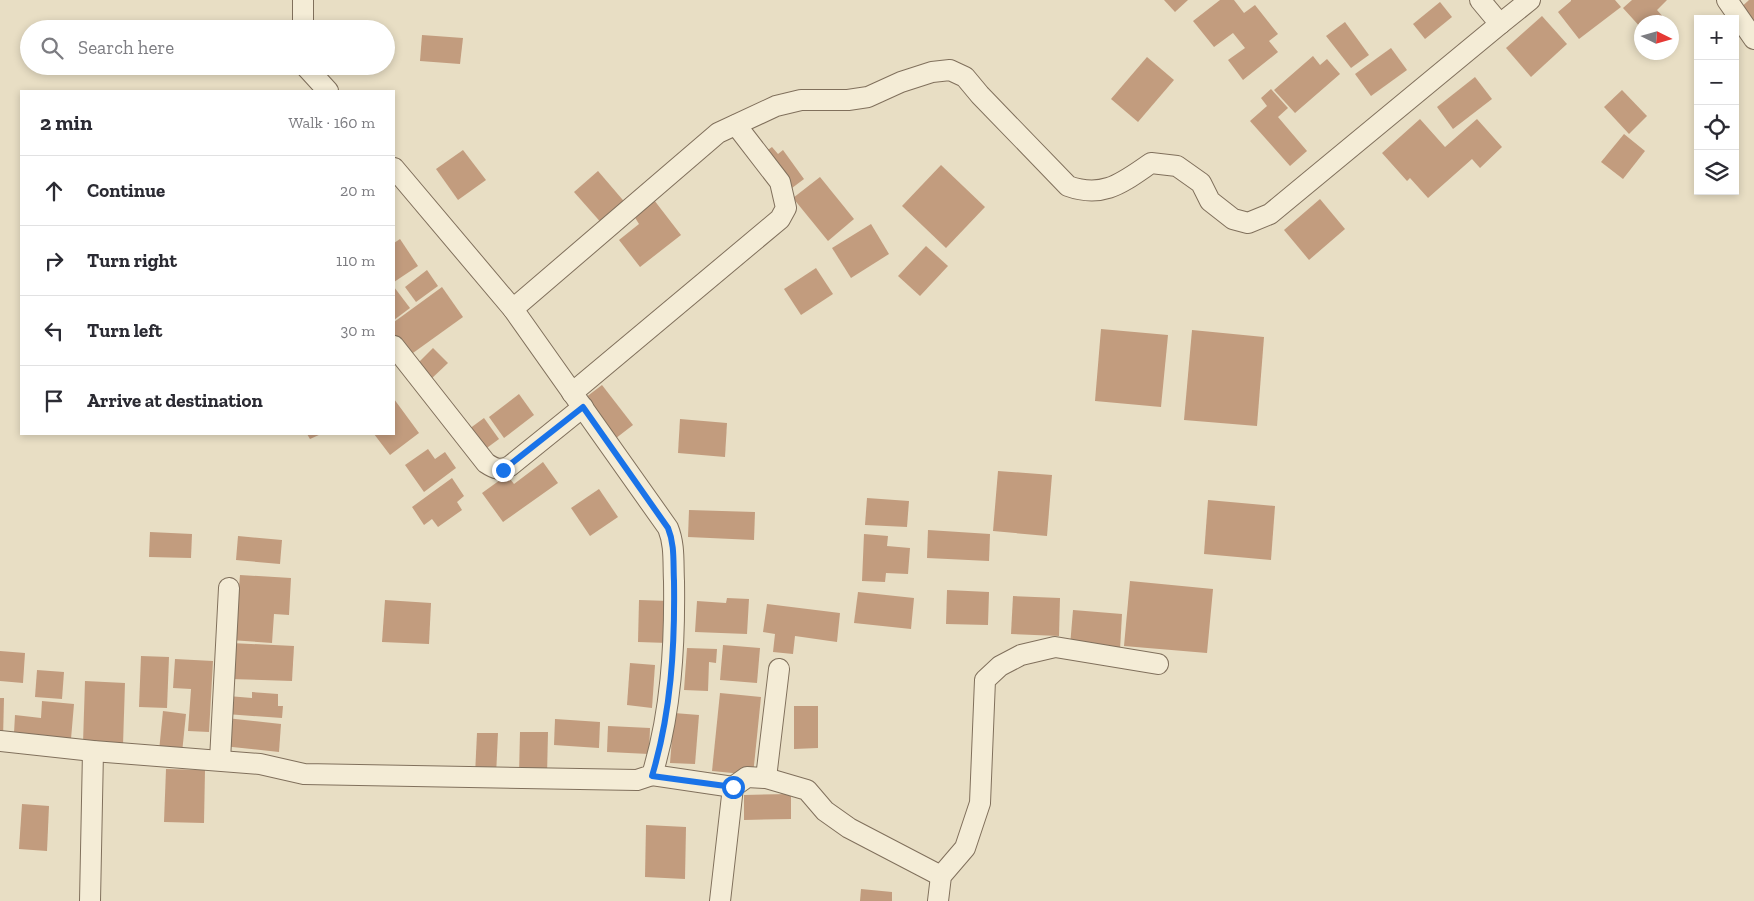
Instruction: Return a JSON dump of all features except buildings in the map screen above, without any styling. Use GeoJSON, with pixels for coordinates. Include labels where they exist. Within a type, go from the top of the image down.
{"type":"FeatureCollection","features":[{"type":"Feature","properties":{"kind":"street"},"geometry":{"type":"LineString","coordinates":[[303,0],[303,20]]}},
{"type":"Feature","properties":{"kind":"street"},"geometry":{"type":"LineString","coordinates":[[1480,0],[1500,24]]}},
{"type":"Feature","properties":{"kind":"street"},"geometry":{"type":"LineString","coordinates":[[513,309],[718,133],[776,106],[801,100],[848,100],[868,97],[901,82],[932,72],[950,70],[965,77],[1068,186],[1082,191],[1104,191],[1151,163],[1177,166],[1200,183],[1210,201],[1233,219],[1248,223],[1270,214],[1530,0]]}},
{"type":"Feature","properties":{"kind":"street"},"geometry":{"type":"LineString","coordinates":[[1727,0],[1754,39]]}},
{"type":"Feature","properties":{"kind":"street"},"geometry":{"type":"LineString","coordinates":[[306,90],[307,75]]}},
{"type":"Feature","properties":{"kind":"street"},"geometry":{"type":"LineString","coordinates":[[314,75],[327,90]]}},
{"type":"Feature","properties":{"kind":"street"},"geometry":{"type":"LineString","coordinates":[[395,347],[486,464],[494,469],[503,470],[510,466],[578,400],[780,219],[786,208],[780,182],[736,125]]}},
{"type":"Feature","properties":{"kind":"street"},"geometry":{"type":"LineString","coordinates":[[395,169],[513,309],[668,528],[672,540],[673,662],[665,719],[652,776]]}},
{"type":"Feature","properties":{"kind":"street"},"geometry":{"type":"LineString","coordinates":[[220,760],[229,588]]}},
{"type":"Feature","properties":{"kind":"street"},"geometry":{"type":"LineString","coordinates":[[938,901],[941,876],[965,848],[980,803],[985,680],[1000,666],[1021,655],[1055,647],[1158,664]]}},
{"type":"Feature","properties":{"kind":"street"},"geometry":{"type":"LineString","coordinates":[[766,778],[779,669]]}},
{"type":"Feature","properties":{"kind":"street"},"geometry":{"type":"LineString","coordinates":[[0,741],[93,751],[260,764],[304,774],[637,780],[652,776],[733,787],[747,777],[766,778],[807,790],[825,811],[849,828],[941,876]]}},
{"type":"Feature","properties":{"kind":"street"},"geometry":{"type":"LineString","coordinates":[[90,901],[93,751]]}},
{"type":"Feature","properties":{"kind":"street"},"geometry":{"type":"LineString","coordinates":[[720,901],[733,787]]}},
{"type":"Feature","properties":{"kind":"route"},"geometry":{"type":"LineString","coordinates":[[503,470],[583,407],[668,528],[672,540],[673,662],[665,719],[652,776],[733,787]]}}]}
